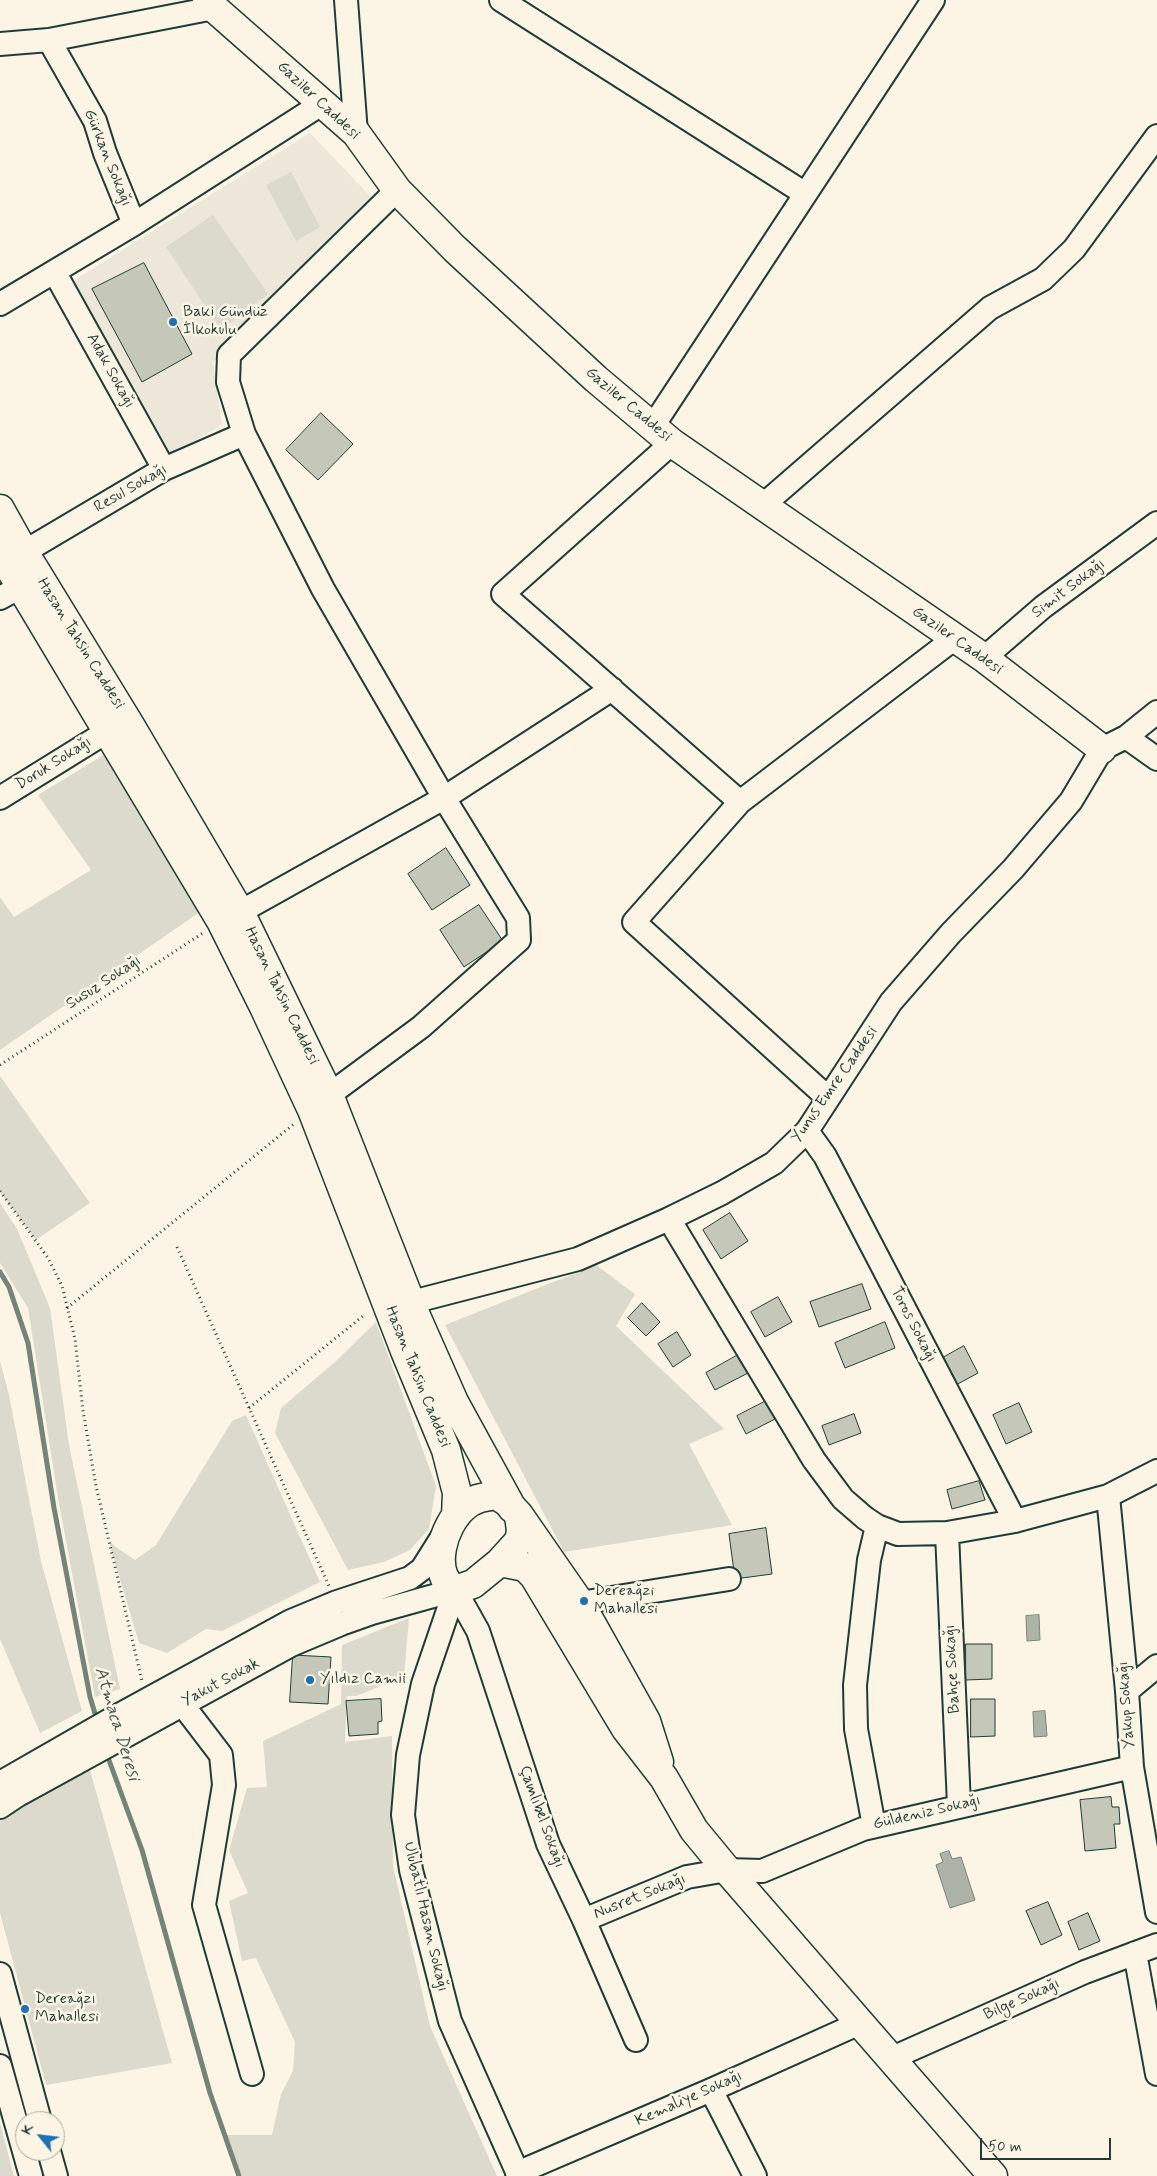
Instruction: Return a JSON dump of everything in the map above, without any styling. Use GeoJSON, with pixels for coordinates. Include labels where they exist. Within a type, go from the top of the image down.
{"type":"FeatureCollection","features":[{"type":"Feature","properties":{"kind":"main road","name":"Gaziler Caddesi"},"geometry":{"type":"LineString","coordinates":[[211,4],[356,133],[397,190],[455,249],[568,353],[662,434],[762,506],[984,658],[1102,749]]}},
{"type":"Feature","properties":{"kind":"main road","name":"Hasan Tahsin Caddesi"},"geometry":{"type":"LineString","coordinates":[[0,509],[12,552],[10,593],[108,731],[231,917]]}},
{"type":"Feature","properties":{"kind":"main road","name":"Hasan Tahsin Caddesi"},"geometry":{"type":"LineString","coordinates":[[12,552],[130,725],[231,917],[412,1302],[454,1402],[516,1512],[580,1602],[646,1721],[664,1778]]}},
{"type":"Feature","properties":{"kind":"main road","name":"Hasan Tahsin Caddesi"},"geometry":{"type":"LineString","coordinates":[[320,1103],[405,1351],[446,1450],[457,1493],[452,1523]]}},
{"type":"Feature","properties":{"kind":"main road"},"geometry":{"type":"LineString","coordinates":[[496,1495],[516,1512],[521,1530],[519,1541],[500,1562],[473,1584],[455,1590],[448,1585],[440,1561],[452,1523],[462,1508],[476,1498],[496,1495]]}},
{"type":"Feature","properties":{"kind":"main road"},"geometry":{"type":"LineString","coordinates":[[500,1562],[525,1566],[534,1576],[626,1729],[664,1778],[694,1830],[993,2176]]}},
{"type":"Feature","properties":{"kind":"street"},"geometry":{"type":"LineString","coordinates":[[346,0],[356,133]]}},
{"type":"Feature","properties":{"kind":"street"},"geometry":{"type":"LineString","coordinates":[[501,0],[804,193]]}},
{"type":"Feature","properties":{"kind":"street"},"geometry":{"type":"LineString","coordinates":[[740,802],[503,594],[662,434],[804,193],[933,0]]}},
{"type":"Feature","properties":{"kind":"street"},"geometry":{"type":"LineString","coordinates":[[0,44],[49,40],[211,4]]}},
{"type":"Feature","properties":{"kind":"street","name":"Gürkan Sokağı"},"geometry":{"type":"LineString","coordinates":[[49,40],[95,122],[105,153],[134,224]]}},
{"type":"Feature","properties":{"kind":"street"},"geometry":{"type":"LineString","coordinates":[[0,304],[55,273],[134,224],[323,103]]}},
{"type":"Feature","properties":{"kind":"street"},"geometry":{"type":"LineString","coordinates":[[762,506],[990,308],[1043,278],[1074,249],[1157,136]]}},
{"type":"Feature","properties":{"kind":"street"},"geometry":{"type":"LineString","coordinates":[[320,1103],[421,1027],[519,940],[518,918],[444,798],[323,589],[244,434],[228,382],[229,355],[397,190]]}},
{"type":"Feature","properties":{"kind":"street","name":"Adak Sokağı"},"geometry":{"type":"LineString","coordinates":[[55,273],[164,469]]}},
{"type":"Feature","properties":{"kind":"street","name":"Resul Sokağı"},"geometry":{"type":"LineString","coordinates":[[12,552],[164,469],[244,434]]}},
{"type":"Feature","properties":{"kind":"street","name":"Simit Sokağı"},"geometry":{"type":"LineString","coordinates":[[984,658],[1043,607],[1157,523]]}},
{"type":"Feature","properties":{"kind":"street"},"geometry":{"type":"LineString","coordinates":[[828,1098],[634,922],[740,802],[955,638]]}},
{"type":"Feature","properties":{"kind":"street"},"geometry":{"type":"LineString","coordinates":[[231,917],[444,798],[612,689]]}},
{"type":"Feature","properties":{"kind":"street"},"geometry":{"type":"LineString","coordinates":[[1102,749],[1126,737],[1157,712]]}},
{"type":"Feature","properties":{"kind":"street","name":"Doruk Sokağı"},"geometry":{"type":"LineString","coordinates":[[0,798],[108,731]]}},
{"type":"Feature","properties":{"kind":"street"},"geometry":{"type":"LineString","coordinates":[[1126,737],[1157,759]]}},
{"type":"Feature","properties":{"kind":"street","name":"Yunus Emre Caddesi"},"geometry":{"type":"LineString","coordinates":[[412,1302],[578,1259],[669,1219],[722,1193],[774,1163],[807,1131],[891,1002],[951,933],[1012,869],[1071,802],[1102,749]]}},
{"type":"Feature","properties":{"kind":"street","name":"Toros Sokağı"},"geometry":{"type":"LineString","coordinates":[[807,1131],[830,1164],[1015,1521]]}},
{"type":"Feature","properties":{"kind":"street"},"geometry":{"type":"LineString","coordinates":[[669,1219],[814,1460],[844,1499],[877,1526],[898,1534],[947,1533],[1015,1521],[1108,1496],[1157,1471]]}},
{"type":"Feature","properties":{"kind":"street","name":"Yakup Sokağı"},"geometry":{"type":"LineString","coordinates":[[1108,1496],[1127,1691],[1132,1767],[1157,1912]]}},
{"type":"Feature","properties":{"kind":"street","name":"Yakut Sokak"},"geometry":{"type":"LineString","coordinates":[[112,1731],[147,1700],[291,1621],[336,1602],[410,1578],[422,1569],[452,1523]]}},
{"type":"Feature","properties":{"kind":"street"},"geometry":{"type":"LineString","coordinates":[[874,1826],[857,1735],[855,1685],[869,1560],[877,1526]]}},
{"type":"Feature","properties":{"kind":"street","name":"Bahçe Sokağı"},"geometry":{"type":"LineString","coordinates":[[947,1533],[959,1805]]}},
{"type":"Feature","properties":{"kind":"street"},"geometry":{"type":"LineString","coordinates":[[580,1602],[729,1579]]}},
{"type":"Feature","properties":{"kind":"street","name":"Yakut Sokak"},"geometry":{"type":"LineString","coordinates":[[0,1807],[91,1742],[112,1731],[182,1704],[291,1645],[341,1624],[455,1590]]}},
{"type":"Feature","properties":{"kind":"street","name":"Çamlıbel Sokağı"},"geometry":{"type":"LineString","coordinates":[[455,1590],[478,1631],[548,1844],[584,1920],[636,2040]]}},
{"type":"Feature","properties":{"kind":"street","name":"Ulubatlı Hasan Sokağı"},"geometry":{"type":"LineString","coordinates":[[455,1590],[424,1684],[408,1755],[403,1815],[411,1870],[450,2021],[518,2175]]}},
{"type":"Feature","properties":{"kind":"street"},"geometry":{"type":"LineString","coordinates":[[1127,1691],[1157,1666]]}},
{"type":"Feature","properties":{"kind":"street"},"geometry":{"type":"LineString","coordinates":[[182,1704],[221,1755],[224,1785],[204,1905],[252,2074]]}},
{"type":"Feature","properties":{"kind":"street"},"geometry":{"type":"LineString","coordinates":[[0,1783],[91,1742]]}},
{"type":"Feature","properties":{"kind":"street","name":"Güldeniz Sokağı"},"geometry":{"type":"LineString","coordinates":[[727,1870],[762,1871],[863,1829],[959,1805],[1132,1767]]}},
{"type":"Feature","properties":{"kind":"street","name":"Nusret Sokağı"},"geometry":{"type":"LineString","coordinates":[[584,1920],[687,1877],[727,1870]]}},
{"type":"Feature","properties":{"kind":"street","name":"Bilge Sokağı"},"geometry":{"type":"LineString","coordinates":[[890,2059],[1085,1972],[1157,1945]]}},
{"type":"Feature","properties":{"kind":"street"},"geometry":{"type":"LineString","coordinates":[[1135,1953],[1157,2074]]}},
{"type":"Feature","properties":{"kind":"street"},"geometry":{"type":"LineString","coordinates":[[0,1974],[37,2111]]}},
{"type":"Feature","properties":{"kind":"street","name":"Kemaliye Sokağı"},"geometry":{"type":"LineString","coordinates":[[518,2175],[860,2023]]}},
{"type":"Feature","properties":{"kind":"street"},"geometry":{"type":"LineString","coordinates":[[0,2066],[31,2176]]}},
{"type":"Feature","properties":{"kind":"street"},"geometry":{"type":"LineString","coordinates":[[711,2090],[755,2176]]}},
{"type":"Feature","properties":{"kind":"street"},"geometry":{"type":"LineString","coordinates":[[52,2161],[56,2176]]}},
{"type":"Feature","properties":{"kind":"path","name":"Susuz Sokağı"},"geometry":{"type":"LineString","coordinates":[[0,1065],[231,917]]}},
{"type":"Feature","properties":{"kind":"path"},"geometry":{"type":"LineString","coordinates":[[68,1308],[320,1103]]}},
{"type":"Feature","properties":{"kind":"path"},"geometry":{"type":"LineString","coordinates":[[0,1191],[48,1258],[62,1286],[78,1358],[83,1410],[96,1486],[147,1700]]}},
{"type":"Feature","properties":{"kind":"path"},"geometry":{"type":"LineString","coordinates":[[176,1246],[336,1602]]}},
{"type":"Feature","properties":{"kind":"path"},"geometry":{"type":"LineString","coordinates":[[249,1408],[363,1316]]}},
{"type":"Feature","properties":{"kind":"shaded area","name":"Baki Gündüz İlkokulu"},"geometry":{"type":"Polygon","coordinates":[[[310,133],[375,201],[213,362],[222,425],[166,458],[71,282],[310,133]]]}},
{"type":"Feature","properties":{"kind":"shaded area"},"geometry":{"type":"Polygon","coordinates":[[[291,172],[320,227],[296,241],[266,185],[291,172]]]}},
{"type":"Feature","properties":{"kind":"shaded area"},"geometry":{"type":"Polygon","coordinates":[[[213,215],[268,294],[221,330],[166,247],[213,215]]]}},
{"type":"Feature","properties":{"kind":"shaded area"},"geometry":{"type":"Polygon","coordinates":[[[110,751],[207,907],[0,1050],[0,897],[14,917],[91,870],[38,795],[110,751]]]}},
{"type":"Feature","properties":{"kind":"shaded area"},"geometry":{"type":"Polygon","coordinates":[[[0,1076],[90,1203],[36,1240],[0,1192],[0,1076]]]}},
{"type":"Feature","properties":{"kind":"shaded area"},"geometry":{"type":"Polygon","coordinates":[[[0,1203],[17,1229],[50,1308],[69,1445],[120,1689],[95,1697],[58,1498],[28,1308],[0,1263],[0,1203]]]}},
{"type":"Feature","properties":{"kind":"shaded area"},"geometry":{"type":"Polygon","coordinates":[[[596,1265],[635,1294],[616,1326],[724,1429],[689,1444],[732,1525],[564,1552],[445,1325],[596,1265]]]}},
{"type":"Feature","properties":{"kind":"shaded area"},"geometry":{"type":"Polygon","coordinates":[[[376,1322],[436,1486],[429,1529],[410,1550],[384,1562],[348,1570],[275,1433],[281,1408],[335,1362],[376,1322]]]}},
{"type":"Feature","properties":{"kind":"shaded area"},"geometry":{"type":"Polygon","coordinates":[[[0,1361],[9,1395],[41,1561],[82,1711],[40,1733],[0,1639],[0,1361]]]}},
{"type":"Feature","properties":{"kind":"shaded area"},"geometry":{"type":"Polygon","coordinates":[[[246,1415],[320,1582],[222,1631],[206,1629],[167,1653],[139,1643],[109,1542],[135,1560],[156,1545],[232,1421],[246,1415]]]}},
{"type":"Feature","properties":{"kind":"shaded area"},"geometry":{"type":"Polygon","coordinates":[[[1039,1615],[1040,1640],[1027,1641],[1026,1616],[1039,1615]]]}},
{"type":"Feature","properties":{"kind":"shaded area"},"geometry":{"type":"Polygon","coordinates":[[[409,1618],[404,1677],[356,1696],[347,1696],[345,1742],[392,1736],[393,1866],[430,2026],[497,2176],[240,2176],[226,2135],[272,2135],[281,2094],[293,2071],[295,2042],[256,1958],[242,1961],[229,1901],[248,1893],[229,1850],[247,1788],[267,1787],[263,1741],[341,1704],[342,1645],[409,1618]]]}},
{"type":"Feature","properties":{"kind":"shaded area"},"geometry":{"type":"Polygon","coordinates":[[[1045,1711],[1047,1736],[1034,1737],[1033,1712],[1045,1711]]]}},
{"type":"Feature","properties":{"kind":"shaded area"},"geometry":{"type":"Polygon","coordinates":[[[90,1770],[172,2063],[46,2085],[0,1913],[0,1821],[3,1816],[90,1770]]]}},
{"type":"Feature","properties":{"kind":"shaded area"},"geometry":{"type":"Polygon","coordinates":[[[949,1851],[952,1859],[961,1857],[975,1900],[950,1908],[936,1865],[943,1862],[940,1854],[949,1851]]]}},
{"type":"Feature","properties":{"kind":"shaded area"},"geometry":{"type":"Polygon","coordinates":[[[0,2123],[14,2176],[0,2176],[0,2123]]]}},
{"type":"Feature","properties":{"kind":"building"},"geometry":{"type":"Polygon","coordinates":[[[144,263],[192,354],[142,382],[92,289],[144,263]]]}},
{"type":"Feature","properties":{"kind":"building"},"geometry":{"type":"Polygon","coordinates":[[[321,413],[353,444],[318,480],[286,450],[321,413]]]}},
{"type":"Feature","properties":{"kind":"building"},"geometry":{"type":"Polygon","coordinates":[[[446,848],[470,885],[432,910],[408,874],[446,848]]]}},
{"type":"Feature","properties":{"kind":"building"},"geometry":{"type":"Polygon","coordinates":[[[479,905],[503,941],[464,967],[440,930],[479,905]]]}},
{"type":"Feature","properties":{"kind":"building"},"geometry":{"type":"Polygon","coordinates":[[[730,1213],[748,1241],[721,1259],[703,1230],[730,1213]]]}},
{"type":"Feature","properties":{"kind":"building"},"geometry":{"type":"Polygon","coordinates":[[[862,1284],[871,1309],[819,1327],[810,1302],[862,1284]]]}},
{"type":"Feature","properties":{"kind":"building"},"geometry":{"type":"Polygon","coordinates":[[[778,1297],[792,1322],[765,1337],[751,1312],[778,1297]]]}},
{"type":"Feature","properties":{"kind":"building"},"geometry":{"type":"Polygon","coordinates":[[[642,1303],[660,1322],[646,1336],[628,1318],[642,1303]]]}},
{"type":"Feature","properties":{"kind":"building"},"geometry":{"type":"Polygon","coordinates":[[[885,1322],[895,1348],[845,1368],[835,1343],[885,1322]]]}},
{"type":"Feature","properties":{"kind":"building"},"geometry":{"type":"Polygon","coordinates":[[[677,1332],[691,1355],[673,1367],[658,1344],[677,1332]]]}},
{"type":"Feature","properties":{"kind":"building"},"geometry":{"type":"Polygon","coordinates":[[[964,1346],[978,1373],[954,1386],[939,1360],[964,1346]]]}},
{"type":"Feature","properties":{"kind":"building"},"geometry":{"type":"Polygon","coordinates":[[[738,1355],[748,1373],[715,1390],[706,1373],[738,1355]]]}},
{"type":"Feature","properties":{"kind":"building"},"geometry":{"type":"Polygon","coordinates":[[[766,1401],[775,1419],[746,1434],[737,1416],[766,1401]]]}},
{"type":"Feature","properties":{"kind":"building"},"geometry":{"type":"Polygon","coordinates":[[[1019,1403],[1032,1432],[1006,1444],[993,1415],[1019,1403]]]}},
{"type":"Feature","properties":{"kind":"building"},"geometry":{"type":"Polygon","coordinates":[[[854,1414],[861,1433],[829,1445],[822,1426],[854,1414]]]}},
{"type":"Feature","properties":{"kind":"building"},"geometry":{"type":"Polygon","coordinates":[[[979,1481],[985,1500],[952,1509],[947,1490],[979,1481]]]}},
{"type":"Feature","properties":{"kind":"building"},"geometry":{"type":"Polygon","coordinates":[[[766,1528],[772,1574],[735,1579],[729,1534],[766,1528]]]}},
{"type":"Feature","properties":{"kind":"building"},"geometry":{"type":"Polygon","coordinates":[[[966,1644],[992,1644],[992,1679],[966,1680],[966,1644]]]}},
{"type":"Feature","properties":{"kind":"building","name":"Yıldız Camii"},"geometry":{"type":"Polygon","coordinates":[[[293,1655],[331,1657],[328,1704],[290,1702],[293,1655]]]}},
{"type":"Feature","properties":{"kind":"building"},"geometry":{"type":"Polygon","coordinates":[[[381,1699],[382,1721],[378,1722],[378,1734],[349,1736],[346,1701],[381,1699]]]}},
{"type":"Feature","properties":{"kind":"building"},"geometry":{"type":"Polygon","coordinates":[[[971,1699],[995,1699],[995,1736],[971,1737],[971,1699]]]}},
{"type":"Feature","properties":{"kind":"building"},"geometry":{"type":"Polygon","coordinates":[[[1111,1797],[1112,1807],[1119,1807],[1120,1824],[1114,1824],[1116,1848],[1085,1851],[1080,1800],[1111,1797]]]}},
{"type":"Feature","properties":{"kind":"building"},"geometry":{"type":"Polygon","coordinates":[[[1048,1902],[1062,1935],[1041,1945],[1026,1911],[1048,1902]]]}},
{"type":"Feature","properties":{"kind":"building"},"geometry":{"type":"Polygon","coordinates":[[[1088,1913],[1100,1941],[1079,1950],[1068,1922],[1088,1913]]]}},
{"type":"Feature","properties":{"kind":"waterway","name":"Atmaca Deresi"},"geometry":{"type":"LineString","coordinates":[[0,1272],[9,1287],[28,1343],[54,1508],[90,1697],[97,1720]]}},
{"type":"Feature","properties":{"kind":"waterway","name":"Atmaca Deresi"},"geometry":{"type":"LineString","coordinates":[[106,1752],[142,1850],[210,2093],[239,2176]]}},
{"type":"Feature","properties":{"kind":"place","name":"Baki Gündüz İlkokulu"},"geometry":{"type":"Point","coordinates":[173,322]}},
{"type":"Feature","properties":{"kind":"place","name":"Dereağzi Mahallesi"},"geometry":{"type":"Point","coordinates":[584,1601]}},
{"type":"Feature","properties":{"kind":"place","name":"Yıldız Camii"},"geometry":{"type":"Point","coordinates":[310,1680]}},
{"type":"Feature","properties":{"kind":"place","name":"Dereağzı Mahallesi"},"geometry":{"type":"Point","coordinates":[25,2009]}}]}
